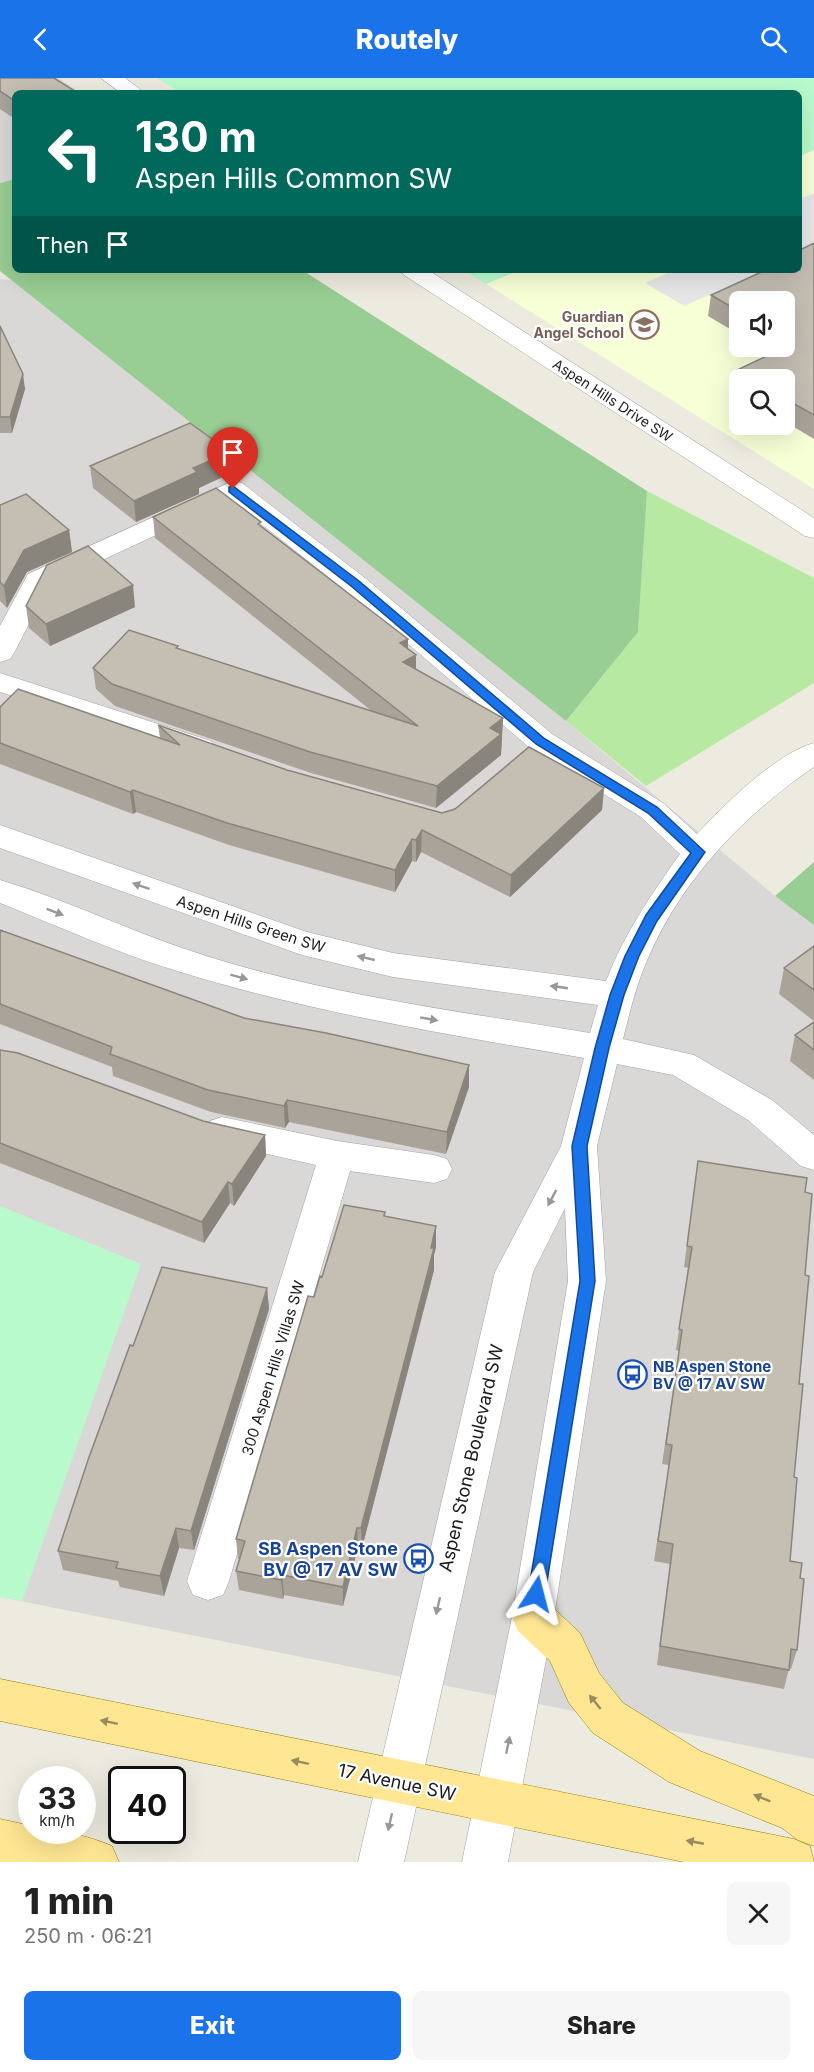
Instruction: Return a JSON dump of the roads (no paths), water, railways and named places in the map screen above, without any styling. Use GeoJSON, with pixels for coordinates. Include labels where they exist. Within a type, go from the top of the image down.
{"type":"FeatureCollection","features":[{"type":"Feature","properties":{"kind":"main road"},"geometry":{"type":"LineString","coordinates":[[532,1617],[565,1647],[584,1688],[608,1718],[685,1767],[798,1812],[814,1824]]}},
{"type":"Feature","properties":{"kind":"main road","name":"17 Avenue SW"},"geometry":{"type":"LineString","coordinates":[[0,1700],[794,1862]]}},
{"type":"Feature","properties":{"kind":"main road"},"geometry":{"type":"LineString","coordinates":[[30,1852],[96,1862]]}},
{"type":"Feature","properties":{"kind":"street"},"geometry":{"type":"LineString","coordinates":[[111,78],[130,90]]}},
{"type":"Feature","properties":{"kind":"street","name":"Aspen Hills Drive SW"},"geometry":{"type":"LineString","coordinates":[[417,273],[814,530]]}},
{"type":"Feature","properties":{"kind":"street"},"geometry":{"type":"LineString","coordinates":[[0,653],[38,580],[233,489],[355,584],[532,749],[652,810],[698,852]]}},
{"type":"Feature","properties":{"kind":"street"},"geometry":{"type":"LineString","coordinates":[[0,682],[96,712],[225,757]]}},
{"type":"Feature","properties":{"kind":"street","name":"Aspen Stone Boulevard SW"},"geometry":{"type":"LineString","coordinates":[[381,1862],[514,1272],[579,1146],[602,1048],[617,995],[632,956],[651,919],[698,852],[736,812],[778,777],[814,753]]}},
{"type":"Feature","properties":{"kind":"street","name":"Aspen Hills Green SW"},"geometry":{"type":"LineString","coordinates":[[0,836],[302,943],[393,965],[617,995]]}},
{"type":"Feature","properties":{"kind":"street"},"geometry":{"type":"LineString","coordinates":[[0,891],[183,961],[281,988],[376,1010],[602,1048],[682,1064],[760,1110],[814,1156]]}},
{"type":"Feature","properties":{"kind":"street"},"geometry":{"type":"LineString","coordinates":[[195,1123],[337,1155],[434,1169]]}},
{"type":"Feature","properties":{"kind":"street","name":"Aspen Stone Boulevard SW"},"geometry":{"type":"LineString","coordinates":[[485,1862],[532,1617],[587,1281],[579,1146]]}},
{"type":"Feature","properties":{"kind":"street","name":"300 Aspen Hills Villas SW"},"geometry":{"type":"LineString","coordinates":[[208,1581],[337,1155]]}},
{"type":"Feature","properties":{"kind":"place","name":"Guardian Angel School"},"geometry":{"type":"Point","coordinates":[645,324]}},
{"type":"Feature","properties":{"kind":"place","name":"NB Aspen Stone BV @ 17 AV SW"},"geometry":{"type":"Point","coordinates":[632,1375]}},
{"type":"Feature","properties":{"kind":"place","name":"SB Aspen Stone BV @ 17 AV SW"},"geometry":{"type":"Point","coordinates":[419,1558]}}]}
